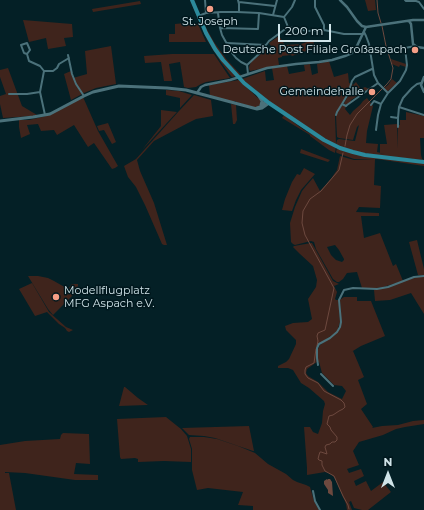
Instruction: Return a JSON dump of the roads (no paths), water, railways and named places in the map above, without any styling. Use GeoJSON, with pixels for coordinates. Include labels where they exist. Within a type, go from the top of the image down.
{"type":"FeatureCollection","features":[{"type":"Feature","properties":{"kind":"main road"},"geometry":{"type":"LineString","coordinates":[[192,0],[203,28],[219,54],[244,83],[268,102],[324,140],[340,148],[365,155],[423,162]]}},
{"type":"Feature","properties":{"kind":"main road"},"geometry":{"type":"LineString","coordinates":[[0,121],[45,115],[60,110],[84,96],[103,89],[124,86],[186,90],[257,110],[268,102]]}},
{"type":"Feature","properties":{"kind":"main road"},"geometry":{"type":"LineString","coordinates":[[258,94],[262,101],[260,107]]}},
{"type":"Feature","properties":{"kind":"main road"},"geometry":{"type":"LineString","coordinates":[[253,108],[260,107],[268,102]]}},
{"type":"Feature","properties":{"kind":"street"},"geometry":{"type":"LineString","coordinates":[[206,0],[206,13]]}},
{"type":"Feature","properties":{"kind":"street"},"geometry":{"type":"LineString","coordinates":[[273,15],[277,0]]}},
{"type":"Feature","properties":{"kind":"street"},"geometry":{"type":"LineString","coordinates":[[284,17],[292,7],[295,0]]}},
{"type":"Feature","properties":{"kind":"street"},"geometry":{"type":"LineString","coordinates":[[315,0],[315,7],[324,25],[324,30]]}},
{"type":"Feature","properties":{"kind":"street"},"geometry":{"type":"LineString","coordinates":[[340,0],[357,21],[362,26],[366,27],[424,20]]}},
{"type":"Feature","properties":{"kind":"street"},"geometry":{"type":"LineString","coordinates":[[239,12],[240,4],[238,1],[275,6]]}},
{"type":"Feature","properties":{"kind":"street"},"geometry":{"type":"LineString","coordinates":[[405,1],[419,2],[424,8]]}},
{"type":"Feature","properties":{"kind":"street"},"geometry":{"type":"LineString","coordinates":[[218,12],[220,28],[227,43],[236,58],[247,65]]}},
{"type":"Feature","properties":{"kind":"street"},"geometry":{"type":"LineString","coordinates":[[201,15],[218,12],[239,12],[259,13],[284,17]]}},
{"type":"Feature","properties":{"kind":"street"},"geometry":{"type":"LineString","coordinates":[[220,28],[258,29],[259,13]]}},
{"type":"Feature","properties":{"kind":"street"},"geometry":{"type":"LineString","coordinates":[[284,17],[288,27]]}},
{"type":"Feature","properties":{"kind":"street"},"geometry":{"type":"LineString","coordinates":[[409,21],[411,24],[412,42],[415,46]]}},
{"type":"Feature","properties":{"kind":"street"},"geometry":{"type":"LineString","coordinates":[[247,65],[260,53],[268,41],[288,27],[308,31],[324,30],[347,34],[363,33]]}},
{"type":"Feature","properties":{"kind":"street"},"geometry":{"type":"LineString","coordinates":[[197,93],[201,87],[205,85],[234,79],[277,66],[319,62],[343,57],[354,51],[366,27]]}},
{"type":"Feature","properties":{"kind":"street"},"geometry":{"type":"LineString","coordinates":[[363,33],[369,44],[374,75],[378,83],[388,93]]}},
{"type":"Feature","properties":{"kind":"street"},"geometry":{"type":"LineString","coordinates":[[27,54],[30,50],[27,43],[21,46],[24,53],[27,54],[29,61],[40,66],[44,71],[40,92],[45,115]]}},
{"type":"Feature","properties":{"kind":"street"},"geometry":{"type":"LineString","coordinates":[[227,43],[266,45]]}},
{"type":"Feature","properties":{"kind":"street"},"geometry":{"type":"LineString","coordinates":[[376,130],[381,104],[388,93],[400,81],[406,70],[407,65],[405,48],[415,46],[424,48]]}},
{"type":"Feature","properties":{"kind":"street"},"geometry":{"type":"LineString","coordinates":[[44,71],[52,71],[69,57],[72,74],[76,84],[84,96]]}},
{"type":"Feature","properties":{"kind":"street"},"geometry":{"type":"LineString","coordinates":[[247,65],[248,74]]}},
{"type":"Feature","properties":{"kind":"street"},"geometry":{"type":"LineString","coordinates":[[336,115],[336,112],[348,94],[352,81],[355,77],[372,69]]}},
{"type":"Feature","properties":{"kind":"street"},"geometry":{"type":"LineString","coordinates":[[424,77],[421,83],[421,87],[424,92]]}},
{"type":"Feature","properties":{"kind":"street"},"geometry":{"type":"LineString","coordinates":[[342,104],[347,106],[378,83]]}},
{"type":"Feature","properties":{"kind":"street"},"geometry":{"type":"LineString","coordinates":[[398,127],[399,107],[403,98],[407,92],[417,84],[421,83]]}},
{"type":"Feature","properties":{"kind":"street"},"geometry":{"type":"LineString","coordinates":[[9,94],[40,92]]}},
{"type":"Feature","properties":{"kind":"street"},"geometry":{"type":"LineString","coordinates":[[371,105],[374,101],[381,104]]}},
{"type":"Feature","properties":{"kind":"street"},"geometry":{"type":"LineString","coordinates":[[399,107],[424,115]]}},
{"type":"Feature","properties":{"kind":"street"},"geometry":{"type":"LineString","coordinates":[[391,117],[398,118]]}},
{"type":"Feature","properties":{"kind":"street"},"geometry":{"type":"LineString","coordinates":[[318,365],[317,348],[320,344],[337,332],[340,327],[340,300],[344,290],[353,288],[377,289],[388,287],[414,277],[424,276]]}},
{"type":"Feature","properties":{"kind":"street"},"geometry":{"type":"LineString","coordinates":[[321,374],[333,386]]}},
{"type":"Feature","properties":{"kind":"street"},"geometry":{"type":"LineString","coordinates":[[312,491],[320,510]]}},
{"type":"Feature","properties":{"kind":"waterway"},"geometry":{"type":"LineString","coordinates":[[377,0],[378,13],[381,23]]}},
{"type":"Feature","properties":{"kind":"waterway"},"geometry":{"type":"LineString","coordinates":[[345,146],[350,125],[357,114],[391,79],[393,68],[382,26]]}},
{"type":"Feature","properties":{"kind":"waterway"},"geometry":{"type":"LineString","coordinates":[[317,346],[318,333],[325,330],[334,288],[305,235],[302,223],[303,211],[310,199],[321,191],[339,170],[343,153]]}},
{"type":"Feature","properties":{"kind":"waterway"},"geometry":{"type":"LineString","coordinates":[[316,349],[314,363],[306,367],[305,374],[308,378],[318,383],[324,391],[341,400],[345,407],[329,416],[327,424],[337,437],[337,440],[326,445],[325,447],[327,454],[320,452],[318,459],[322,461],[325,471],[334,476],[349,509]]}},
{"type":"Feature","properties":{"kind":"place","name":"St. Joseph"},"geometry":{"type":"Point","coordinates":[210,9]}},
{"type":"Feature","properties":{"kind":"place","name":"Deutsche Post Filiale Großaspach"},"geometry":{"type":"Point","coordinates":[415,50]}},
{"type":"Feature","properties":{"kind":"place","name":"Gemeindehalle"},"geometry":{"type":"Point","coordinates":[372,92]}},
{"type":"Feature","properties":{"kind":"place","name":"Modellflugplatz MFG Aspach e.V."},"geometry":{"type":"Point","coordinates":[56,297]}}]}
